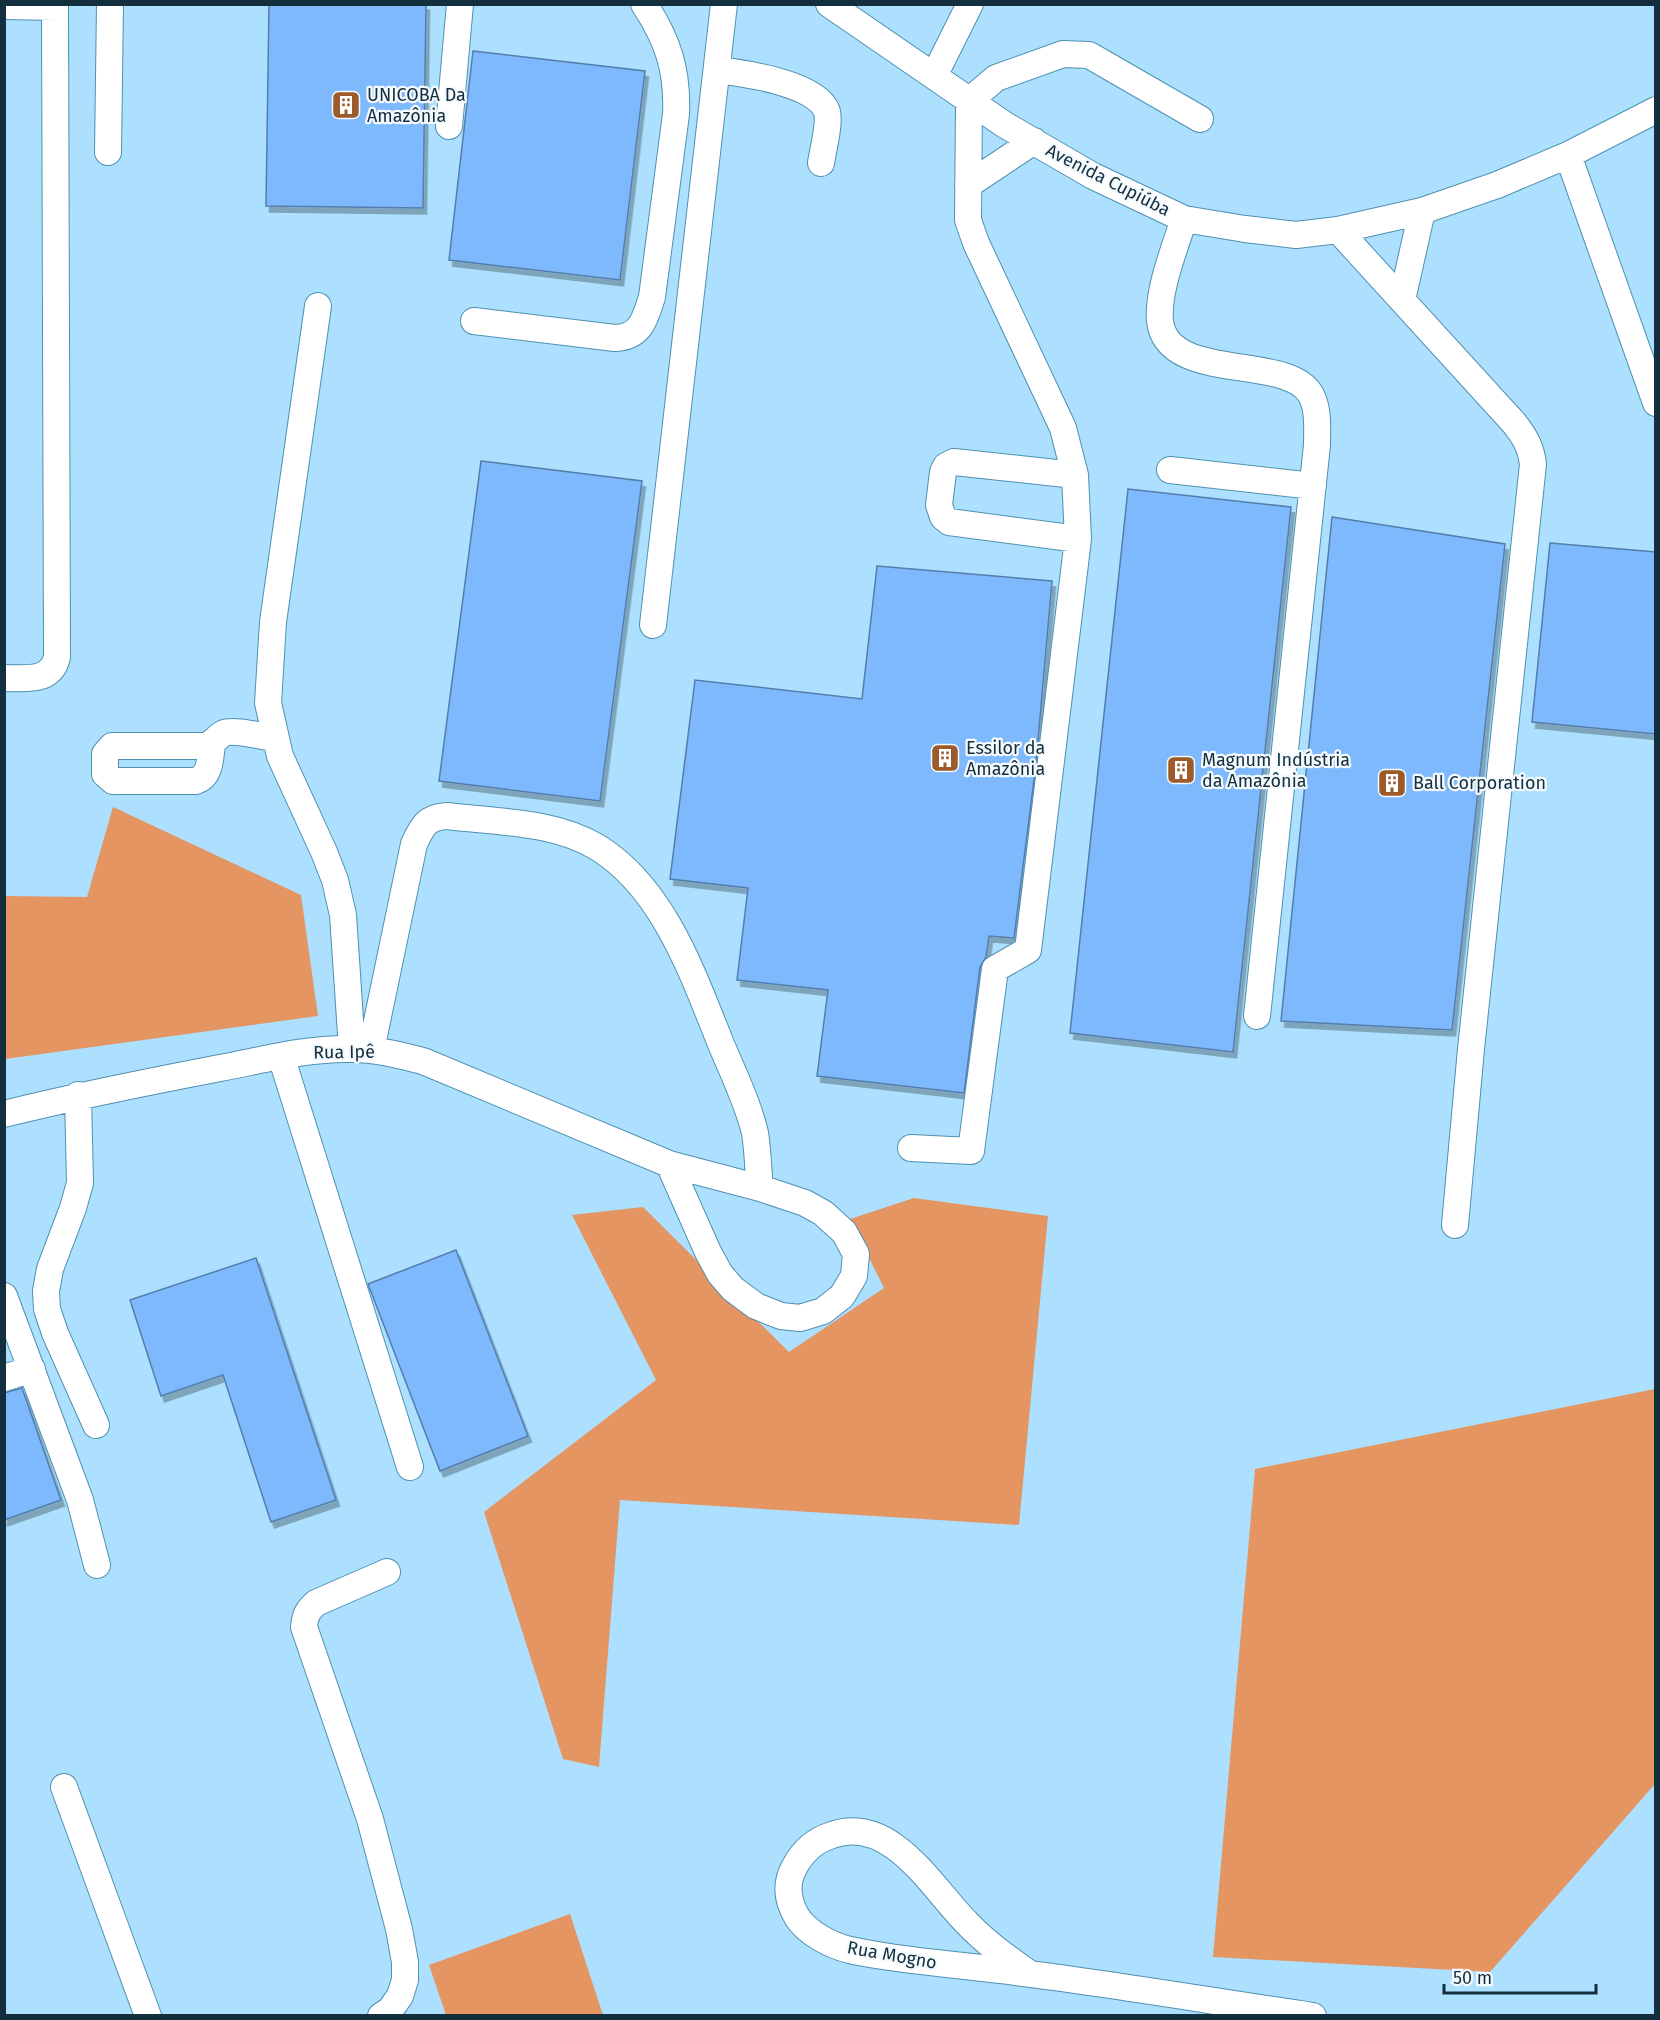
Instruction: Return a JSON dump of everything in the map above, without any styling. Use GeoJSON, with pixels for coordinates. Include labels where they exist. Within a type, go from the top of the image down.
{"type":"FeatureCollection","features":[{"type":"Feature","properties":{"kind":"street"},"geometry":{"type":"LineString","coordinates":[[108,152],[110,4]]}},
{"type":"Feature","properties":{"kind":"street"},"geometry":{"type":"LineString","coordinates":[[448,126],[460,4]]}},
{"type":"Feature","properties":{"kind":"street"},"geometry":{"type":"LineString","coordinates":[[474,321],[615,338],[632,334],[646,316],[652,297],[676,114],[677,90],[666,44],[644,4]]}},
{"type":"Feature","properties":{"kind":"street"},"geometry":{"type":"LineString","coordinates":[[653,625],[724,4]]}},
{"type":"Feature","properties":{"kind":"street","name":"Avenida Cupiúba"},"geometry":{"type":"LineString","coordinates":[[829,4],[969,101],[1093,176],[1184,219],[1245,229],[1296,235],[1338,230],[1422,211],[1497,185],[1568,155],[1656,110]]}},
{"type":"Feature","properties":{"kind":"street"},"geometry":{"type":"LineString","coordinates":[[933,76],[970,4]]}},
{"type":"Feature","properties":{"kind":"street"},"geometry":{"type":"LineString","coordinates":[[4,6],[55,6],[57,657],[55,665],[44,676],[4,678]]}},
{"type":"Feature","properties":{"kind":"street"},"geometry":{"type":"LineString","coordinates":[[910,1148],[971,1151],[995,969],[1028,950],[1078,539],[1076,475],[1063,428],[976,243],[968,220],[969,101],[996,78],[1064,54],[1089,55],[1200,119]]}},
{"type":"Feature","properties":{"kind":"street"},"geometry":{"type":"LineString","coordinates":[[717,70],[759,75],[776,80],[807,93],[823,105],[827,117],[821,163]]}},
{"type":"Feature","properties":{"kind":"street"},"geometry":{"type":"LineString","coordinates":[[968,185],[1034,141]]}},
{"type":"Feature","properties":{"kind":"street"},"geometry":{"type":"LineString","coordinates":[[1568,155],[1656,404]]}},
{"type":"Feature","properties":{"kind":"street"},"geometry":{"type":"LineString","coordinates":[[1402,300],[1422,211]]}},
{"type":"Feature","properties":{"kind":"street"},"geometry":{"type":"LineString","coordinates":[[1184,219],[1164,283],[1160,319],[1162,334],[1171,346],[1187,356],[1285,376],[1305,386],[1312,396],[1317,416],[1313,486],[1257,1016]]}},
{"type":"Feature","properties":{"kind":"street"},"geometry":{"type":"LineString","coordinates":[[1338,230],[1514,423],[1526,438],[1531,449],[1533,464],[1470,1049],[1455,1225]]}},
{"type":"Feature","properties":{"kind":"street"},"geometry":{"type":"LineString","coordinates":[[318,306],[273,622],[268,703],[280,756],[335,880],[343,915],[361,1049]]}},
{"type":"Feature","properties":{"kind":"street"},"geometry":{"type":"LineString","coordinates":[[1076,475],[954,462],[946,466],[943,472],[939,505],[943,518],[949,522],[1078,539]]}},
{"type":"Feature","properties":{"kind":"street"},"geometry":{"type":"LineString","coordinates":[[1170,470],[1313,486]]}},
{"type":"Feature","properties":{"kind":"street"},"geometry":{"type":"LineString","coordinates":[[212,744],[223,734],[230,732],[276,738]]}},
{"type":"Feature","properties":{"kind":"street"},"geometry":{"type":"LineString","coordinates":[[361,1049],[414,844],[420,830],[427,822],[435,817],[447,816],[540,827],[570,834],[598,848],[626,871],[658,908],[688,962],[754,1132],[760,1188]]}},
{"type":"Feature","properties":{"kind":"street","name":"Rua Ipê"},"geometry":{"type":"LineString","coordinates":[[4,1114],[78,1095],[281,1056],[323,1050],[383,1051],[423,1061],[669,1164],[760,1188],[806,1203],[823,1213],[844,1232],[856,1254],[854,1276],[842,1296],[823,1311],[800,1318],[781,1316],[756,1306],[733,1289],[720,1274],[708,1252],[669,1164]]}},
{"type":"Feature","properties":{"kind":"street"},"geometry":{"type":"LineString","coordinates":[[281,1056],[410,1467]]}},
{"type":"Feature","properties":{"kind":"street"},"geometry":{"type":"LineString","coordinates":[[78,1095],[80,1183],[50,1269],[46,1291],[47,1310],[96,1425]]}},
{"type":"Feature","properties":{"kind":"street"},"geometry":{"type":"LineString","coordinates":[[4,1296],[80,1500],[98,1564]]}},
{"type":"Feature","properties":{"kind":"street"},"geometry":{"type":"LineString","coordinates":[[4,1378],[32,1369]]}},
{"type":"Feature","properties":{"kind":"street"},"geometry":{"type":"LineString","coordinates":[[381,2016],[390,2010],[400,1996],[405,1980],[405,1962],[399,1929],[370,1819],[304,1627],[304,1617],[316,1603],[387,1572]]}},
{"type":"Feature","properties":{"kind":"street"},"geometry":{"type":"LineString","coordinates":[[64,1787],[148,2016]]}},
{"type":"Feature","properties":{"kind":"street","name":"Rua Mogno"},"geometry":{"type":"LineString","coordinates":[[1030,1974],[996,1951],[973,1929],[923,1871],[897,1849],[873,1835],[844,1830],[821,1839],[801,1855],[789,1876],[788,1897],[798,1919],[817,1936],[848,1950],[1030,1974],[1312,2016]]}},
{"type":"Feature","properties":{"kind":"shaded area"},"geometry":{"type":"Polygon","coordinates":[[[113,807],[301,895],[318,1016],[5,1059],[5,896],[87,897],[113,807]]]}},
{"type":"Feature","properties":{"kind":"shaded area"},"geometry":{"type":"Polygon","coordinates":[[[914,1198],[1048,1216],[1019,1525],[620,1500],[599,1767],[563,1759],[484,1512],[656,1380],[572,1215],[643,1207],[789,1352],[884,1288],[850,1219],[914,1198]]]}},
{"type":"Feature","properties":{"kind":"shaded area"},"geometry":{"type":"Polygon","coordinates":[[[1655,1389],[1655,1784],[1490,1972],[1213,1957],[1255,1469],[1655,1389]]]}},
{"type":"Feature","properties":{"kind":"shaded area"},"geometry":{"type":"Polygon","coordinates":[[[570,1914],[603,2015],[446,2015],[429,1965],[570,1914]]]}},
{"type":"Feature","properties":{"kind":"building","name":"UNICOBA Da Amazônia"},"geometry":{"type":"Polygon","coordinates":[[[269,4],[426,4],[423,208],[266,206],[269,4]]]}},
{"type":"Feature","properties":{"kind":"building"},"geometry":{"type":"Polygon","coordinates":[[[473,51],[645,71],[620,280],[449,260],[473,51]]]}},
{"type":"Feature","properties":{"kind":"building"},"geometry":{"type":"Polygon","coordinates":[[[481,461],[642,481],[600,801],[439,781],[481,461]]]}},
{"type":"Feature","properties":{"kind":"building","name":"Magnum Indústria da Amazônia"},"geometry":{"type":"Polygon","coordinates":[[[1128,489],[1291,507],[1233,1052],[1070,1033],[1128,489]]]}},
{"type":"Feature","properties":{"kind":"building","name":"Ball Corporation"},"geometry":{"type":"Polygon","coordinates":[[[1332,517],[1505,544],[1452,1030],[1281,1021],[1332,517]]]}},
{"type":"Feature","properties":{"kind":"building"},"geometry":{"type":"Polygon","coordinates":[[[1550,543],[1656,552],[1656,734],[1532,722],[1550,543]]]}},
{"type":"Feature","properties":{"kind":"building","name":"Essilor da Amazônia"},"geometry":{"type":"Polygon","coordinates":[[[877,566],[1052,581],[1036,763],[1014,938],[989,936],[986,957],[980,967],[964,1093],[817,1076],[828,990],[737,980],[748,888],[670,879],[695,680],[862,699],[877,566]]]}},
{"type":"Feature","properties":{"kind":"building"},"geometry":{"type":"Polygon","coordinates":[[[456,1250],[528,1436],[440,1471],[368,1284],[456,1250]]]}},
{"type":"Feature","properties":{"kind":"building"},"geometry":{"type":"Polygon","coordinates":[[[256,1258],[336,1500],[271,1522],[223,1375],[161,1396],[130,1300],[256,1258]]]}},
{"type":"Feature","properties":{"kind":"building"},"geometry":{"type":"Polygon","coordinates":[[[22,1388],[61,1500],[4,1520],[4,1393],[22,1388]]]}},
{"type":"Feature","properties":{"kind":"place","name":"UNICOBA Da Amazônia"},"geometry":{"type":"Point","coordinates":[346,105]}},
{"type":"Feature","properties":{"kind":"place","name":"Essilor da Amazônia"},"geometry":{"type":"Point","coordinates":[945,758]}},
{"type":"Feature","properties":{"kind":"place","name":"Magnum Indústria da Amazônia"},"geometry":{"type":"Point","coordinates":[1181,770]}},
{"type":"Feature","properties":{"kind":"place","name":"Ball Corporation"},"geometry":{"type":"Point","coordinates":[1392,783]}}]}
